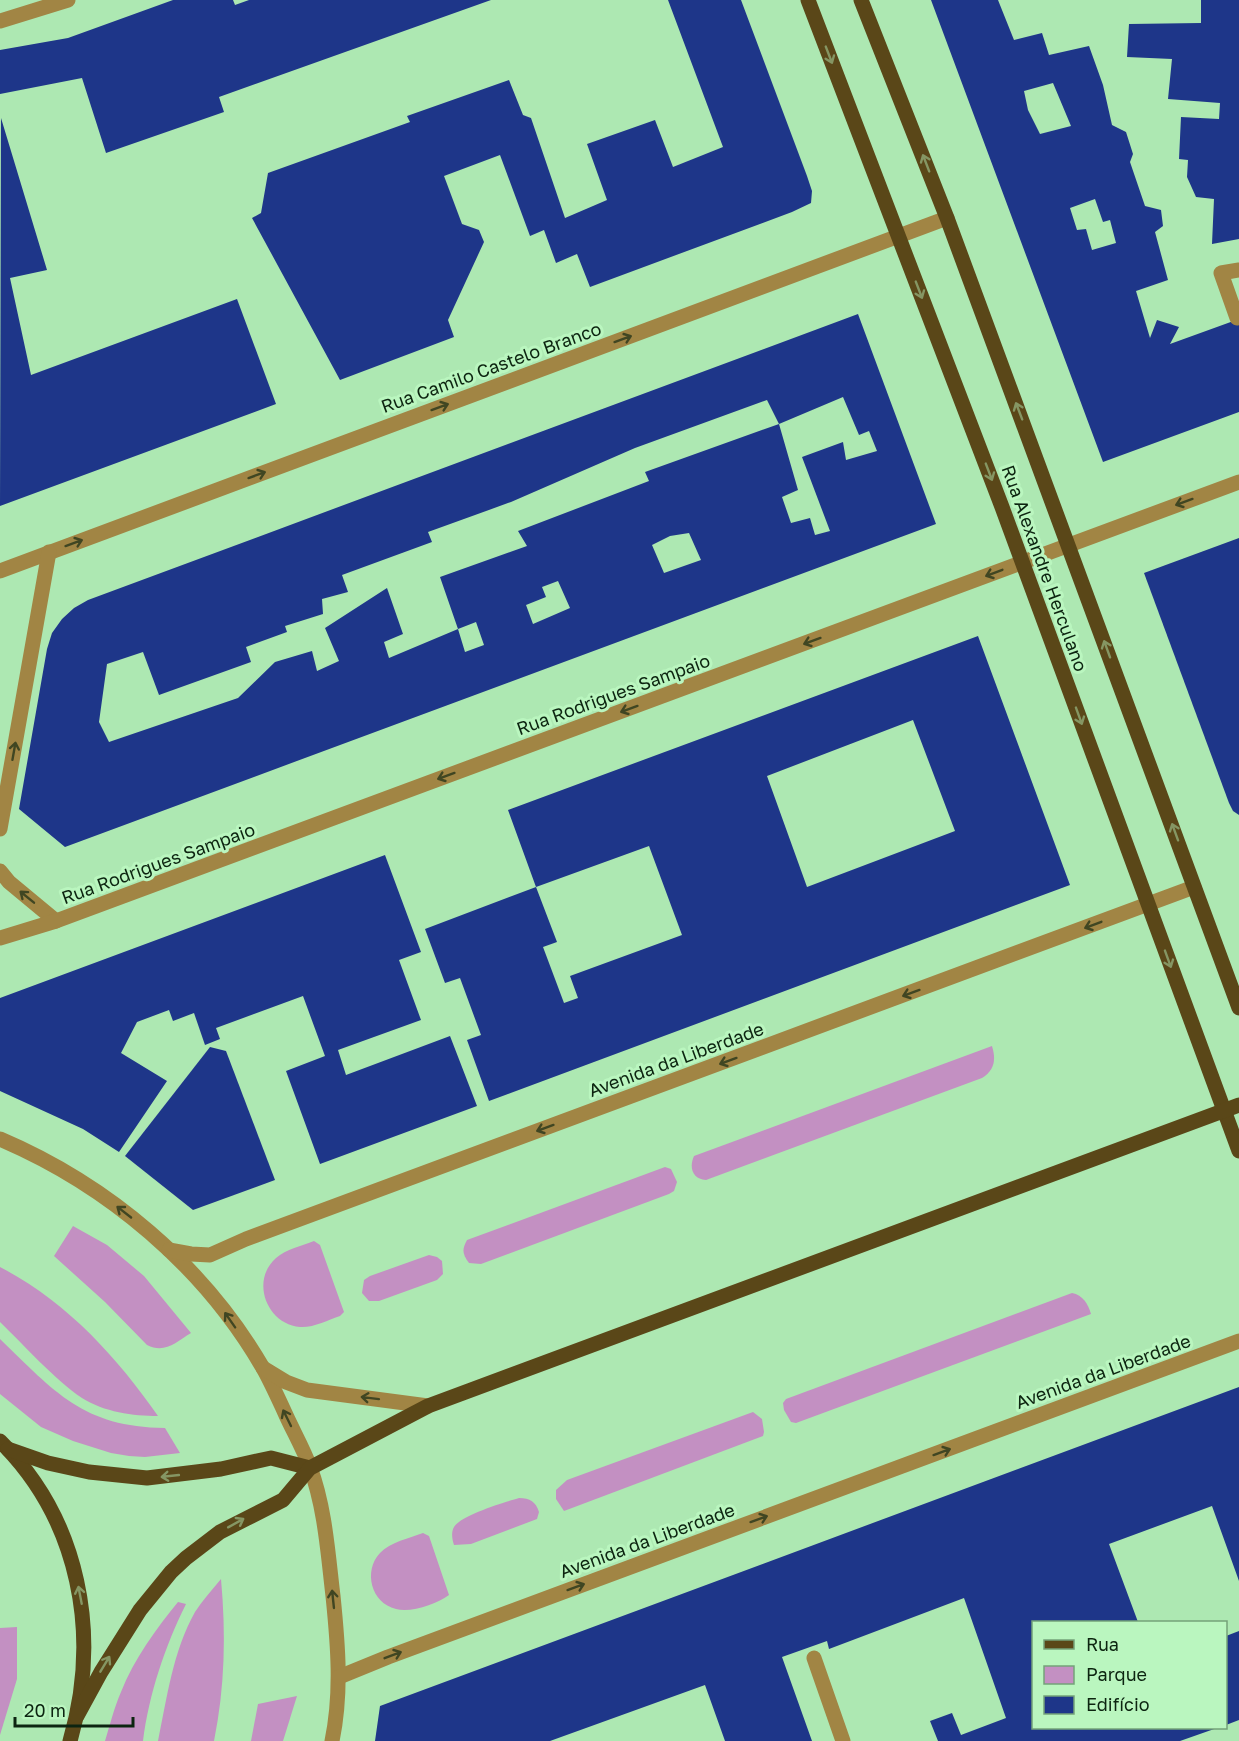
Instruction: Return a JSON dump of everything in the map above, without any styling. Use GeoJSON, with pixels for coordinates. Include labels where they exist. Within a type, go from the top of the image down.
{"type":"FeatureCollection","features":[{"type":"Feature","properties":{"kind":"main road","name":"Rua Alexandre Herculano"},"geometry":{"type":"LineString","coordinates":[[808,0],[1022,562],[1148,904],[1232,1108],[1239,1151]]}},
{"type":"Feature","properties":{"kind":"main road","name":"Rua Alexandre Herculano"},"geometry":{"type":"LineString","coordinates":[[861,0],[947,218],[1239,1008]]}},
{"type":"Feature","properties":{"kind":"main road"},"geometry":{"type":"LineString","coordinates":[[78,1716],[123,1636],[140,1610],[171,1572],[220,1532],[283,1500],[310,1468],[428,1406],[1232,1108]]}},
{"type":"Feature","properties":{"kind":"main road"},"geometry":{"type":"LineString","coordinates":[[4,1445],[48,1463],[89,1472],[147,1478],[221,1469],[271,1458],[310,1468]]}},
{"type":"Feature","properties":{"kind":"main road"},"geometry":{"type":"LineString","coordinates":[[4,1445],[31,1477],[50,1507],[61,1530],[76,1573],[85,1645],[84,1681],[78,1716],[70,1741]]}},
{"type":"Feature","properties":{"kind":"street"},"geometry":{"type":"LineString","coordinates":[[0,21],[68,0]]}},
{"type":"Feature","properties":{"kind":"street","name":"Rua Camilo Castelo Branco"},"geometry":{"type":"LineString","coordinates":[[0,571],[947,218]]}},
{"type":"Feature","properties":{"kind":"street"},"geometry":{"type":"LineString","coordinates":[[1237,318],[1221,273],[1239,270]]}},
{"type":"Feature","properties":{"kind":"street","name":"Rua Rodrigues Sampaio"},"geometry":{"type":"LineString","coordinates":[[0,938],[56,921],[1239,482]]}},
{"type":"Feature","properties":{"kind":"street"},"geometry":{"type":"LineString","coordinates":[[0,829],[49,552]]}},
{"type":"Feature","properties":{"kind":"street"},"geometry":{"type":"LineString","coordinates":[[0,871],[9,882],[56,921]]}},
{"type":"Feature","properties":{"kind":"street","name":"Avenida da Liberdade"},"geometry":{"type":"LineString","coordinates":[[169,1250],[210,1255],[256,1235],[1194,887]]}},
{"type":"Feature","properties":{"kind":"street"},"geometry":{"type":"LineString","coordinates":[[0,1139],[41,1158],[105,1197],[169,1250],[190,1269],[212,1295],[263,1368],[310,1468],[327,1539],[339,1677],[336,1722],[332,1741]]}},
{"type":"Feature","properties":{"kind":"street","name":"Avenida da Liberdade"},"geometry":{"type":"LineString","coordinates":[[339,1677],[1239,1341]]}},
{"type":"Feature","properties":{"kind":"street"},"geometry":{"type":"LineString","coordinates":[[263,1368],[286,1382],[307,1390],[428,1406]]}},
{"type":"Feature","properties":{"kind":"street"},"geometry":{"type":"LineString","coordinates":[[814,1658],[843,1741]]}},
{"type":"Feature","properties":{"kind":"green space"},"geometry":{"type":"Polygon","coordinates":[[[992,1046],[993,1064],[990,1071],[982,1078],[706,1180],[693,1172],[694,1156],[992,1046]]]}},
{"type":"Feature","properties":{"kind":"green space"},"geometry":{"type":"Polygon","coordinates":[[[665,1167],[671,1169],[677,1182],[674,1191],[669,1194],[481,1264],[469,1263],[465,1257],[464,1249],[467,1240],[665,1167]]]}},
{"type":"Feature","properties":{"kind":"green space"},"geometry":{"type":"Polygon","coordinates":[[[73,1226],[107,1245],[144,1276],[191,1333],[165,1348],[147,1345],[105,1302],[54,1256],[73,1226]]]}},
{"type":"Feature","properties":{"kind":"green space"},"geometry":{"type":"Polygon","coordinates":[[[314,1241],[320,1245],[344,1312],[340,1316],[320,1323],[300,1327],[288,1324],[271,1310],[263,1289],[264,1278],[268,1267],[280,1255],[314,1241]]]}},
{"type":"Feature","properties":{"kind":"green space"},"geometry":{"type":"Polygon","coordinates":[[[429,1255],[442,1261],[443,1274],[437,1280],[379,1301],[369,1301],[362,1293],[364,1280],[370,1276],[429,1255]]]}},
{"type":"Feature","properties":{"kind":"green space"},"geometry":{"type":"Polygon","coordinates":[[[0,1267],[47,1296],[88,1332],[125,1373],[158,1416],[129,1414],[100,1407],[72,1391],[51,1372],[0,1322],[0,1267]]]}},
{"type":"Feature","properties":{"kind":"green space"},"geometry":{"type":"Polygon","coordinates":[[[1072,1293],[1084,1300],[1091,1314],[796,1423],[791,1422],[784,1410],[783,1403],[786,1399],[1072,1293]]]}},
{"type":"Feature","properties":{"kind":"green space"},"geometry":{"type":"Polygon","coordinates":[[[0,1339],[37,1375],[72,1403],[112,1421],[165,1428],[180,1453],[145,1457],[111,1453],[73,1441],[41,1427],[0,1394],[0,1339]]]}},
{"type":"Feature","properties":{"kind":"green space"},"geometry":{"type":"Polygon","coordinates":[[[753,1412],[762,1419],[763,1436],[564,1511],[556,1499],[556,1490],[567,1480],[753,1412]]]}},
{"type":"Feature","properties":{"kind":"green space"},"geometry":{"type":"Polygon","coordinates":[[[519,1498],[534,1503],[539,1512],[537,1519],[471,1544],[454,1545],[452,1531],[458,1522],[519,1498]]]}},
{"type":"Feature","properties":{"kind":"green space"},"geometry":{"type":"Polygon","coordinates":[[[423,1533],[429,1536],[449,1595],[416,1609],[402,1610],[387,1606],[372,1586],[372,1568],[375,1560],[389,1546],[423,1533]]]}},
{"type":"Feature","properties":{"kind":"green space"},"geometry":{"type":"Polygon","coordinates":[[[221,1579],[224,1660],[214,1741],[158,1741],[172,1675],[187,1627],[195,1612],[221,1579]]]}},
{"type":"Feature","properties":{"kind":"green space"},"geometry":{"type":"Polygon","coordinates":[[[178,1602],[186,1604],[159,1671],[149,1706],[143,1741],[105,1741],[132,1668],[178,1602]]]}},
{"type":"Feature","properties":{"kind":"green space"},"geometry":{"type":"Polygon","coordinates":[[[17,1627],[17,1679],[0,1735],[0,1628],[17,1627]]]}},
{"type":"Feature","properties":{"kind":"green space"},"geometry":{"type":"Polygon","coordinates":[[[297,1696],[283,1741],[251,1741],[258,1704],[297,1696]]]}},
{"type":"Feature","properties":{"kind":"building"},"geometry":{"type":"Polygon","coordinates":[[[173,0],[233,0],[235,5],[249,0],[491,0],[219,97],[224,112],[106,153],[82,78],[0,94],[0,50],[68,38],[173,0]]]}},
{"type":"Feature","properties":{"kind":"building"},"geometry":{"type":"Polygon","coordinates":[[[668,0],[741,0],[807,176],[812,191],[811,203],[590,287],[577,254],[556,263],[544,230],[530,236],[500,155],[444,176],[462,224],[479,230],[484,242],[448,320],[454,337],[340,380],[252,218],[261,213],[268,173],[410,122],[407,116],[509,80],[523,115],[531,118],[565,218],[607,200],[587,144],[655,120],[673,167],[723,147],[668,0]]]}},
{"type":"Feature","properties":{"kind":"building"},"geometry":{"type":"Polygon","coordinates":[[[931,0],[998,0],[1014,40],[1042,33],[1049,55],[1089,46],[1103,85],[1112,125],[1126,132],[1133,154],[1130,162],[1145,206],[1161,210],[1163,226],[1155,232],[1168,280],[1136,291],[1150,338],[1157,320],[1179,327],[1170,344],[1239,319],[1239,412],[1103,462],[931,0]],[[1053,83],[1024,91],[1028,110],[1040,134],[1071,126],[1053,83]],[[1095,199],[1070,208],[1077,230],[1086,229],[1092,250],[1116,243],[1110,220],[1103,222],[1095,199]]]}},
{"type":"Feature","properties":{"kind":"building"},"geometry":{"type":"Polygon","coordinates":[[[1201,0],[1239,0],[1239,239],[1212,244],[1214,199],[1196,197],[1187,177],[1188,160],[1179,159],[1181,117],[1219,119],[1220,103],[1168,99],[1172,59],[1127,57],[1129,24],[1201,23],[1201,0]]]}},
{"type":"Feature","properties":{"kind":"building"},"geometry":{"type":"Polygon","coordinates":[[[1,118],[47,270],[10,278],[31,375],[237,299],[276,404],[0,506],[1,118]]]}},
{"type":"Feature","properties":{"kind":"building"},"geometry":{"type":"Polygon","coordinates":[[[858,314],[936,524],[65,847],[19,809],[47,649],[52,633],[74,608],[88,600],[858,314]],[[843,397],[779,424],[798,490],[782,497],[791,523],[810,518],[815,535],[830,531],[802,457],[843,442],[846,460],[877,451],[869,431],[859,435],[843,397]],[[767,400],[635,448],[511,502],[428,532],[432,542],[342,575],[348,592],[322,599],[323,614],[285,626],[287,632],[246,647],[251,662],[159,695],[143,652],[107,664],[99,722],[109,742],[238,698],[275,662],[312,651],[317,671],[339,661],[325,628],[387,588],[403,634],[384,642],[389,658],[458,629],[440,577],[527,546],[518,531],[649,481],[645,472],[779,424],[767,400]],[[689,533],[670,536],[652,545],[664,573],[701,560],[689,533]],[[558,581],[542,587],[546,597],[526,605],[533,624],[570,608],[558,581]],[[476,622],[458,629],[465,652],[484,645],[476,622]]]}},
{"type":"Feature","properties":{"kind":"building"},"geometry":{"type":"Polygon","coordinates":[[[1239,538],[1239,815],[1233,811],[1229,803],[1144,573],[1239,538]]]}},
{"type":"Feature","properties":{"kind":"building"},"geometry":{"type":"Polygon","coordinates":[[[978,636],[1070,885],[489,1101],[467,1040],[481,1035],[460,978],[445,983],[425,929],[536,887],[508,810],[978,636]],[[913,720],[767,776],[807,887],[955,831],[913,720]],[[649,846],[536,887],[557,942],[543,947],[564,1003],[578,998],[570,976],[682,935],[649,846]]]}},
{"type":"Feature","properties":{"kind":"building"},"geometry":{"type":"Polygon","coordinates":[[[385,855],[421,952],[399,960],[421,1020],[338,1050],[346,1075],[450,1036],[477,1106],[320,1164],[286,1071],[325,1056],[303,996],[216,1028],[220,1039],[205,1045],[194,1013],[173,1021],[169,1010],[137,1022],[121,1053],[167,1081],[119,1152],[83,1129],[0,1091],[0,998],[385,855]]]}},
{"type":"Feature","properties":{"kind":"building"},"geometry":{"type":"Polygon","coordinates":[[[210,1047],[226,1051],[275,1180],[193,1210],[125,1156],[210,1047]]]}},
{"type":"Feature","properties":{"kind":"building"},"geometry":{"type":"Polygon","coordinates":[[[1239,1387],[1239,1581],[1212,1506],[1109,1544],[1138,1621],[1032,1621],[1032,1729],[1214,1729],[1180,1741],[938,1741],[930,1721],[952,1713],[961,1735],[1006,1718],[964,1598],[829,1649],[827,1641],[782,1657],[812,1741],[725,1741],[705,1685],[550,1741],[375,1741],[380,1706],[1239,1387]]]}},
{"type":"Feature","properties":{"kind":"building"},"geometry":{"type":"Polygon","coordinates":[[[1239,1631],[1239,1720],[1227,1725],[1227,1636],[1239,1631]]]}}]}
